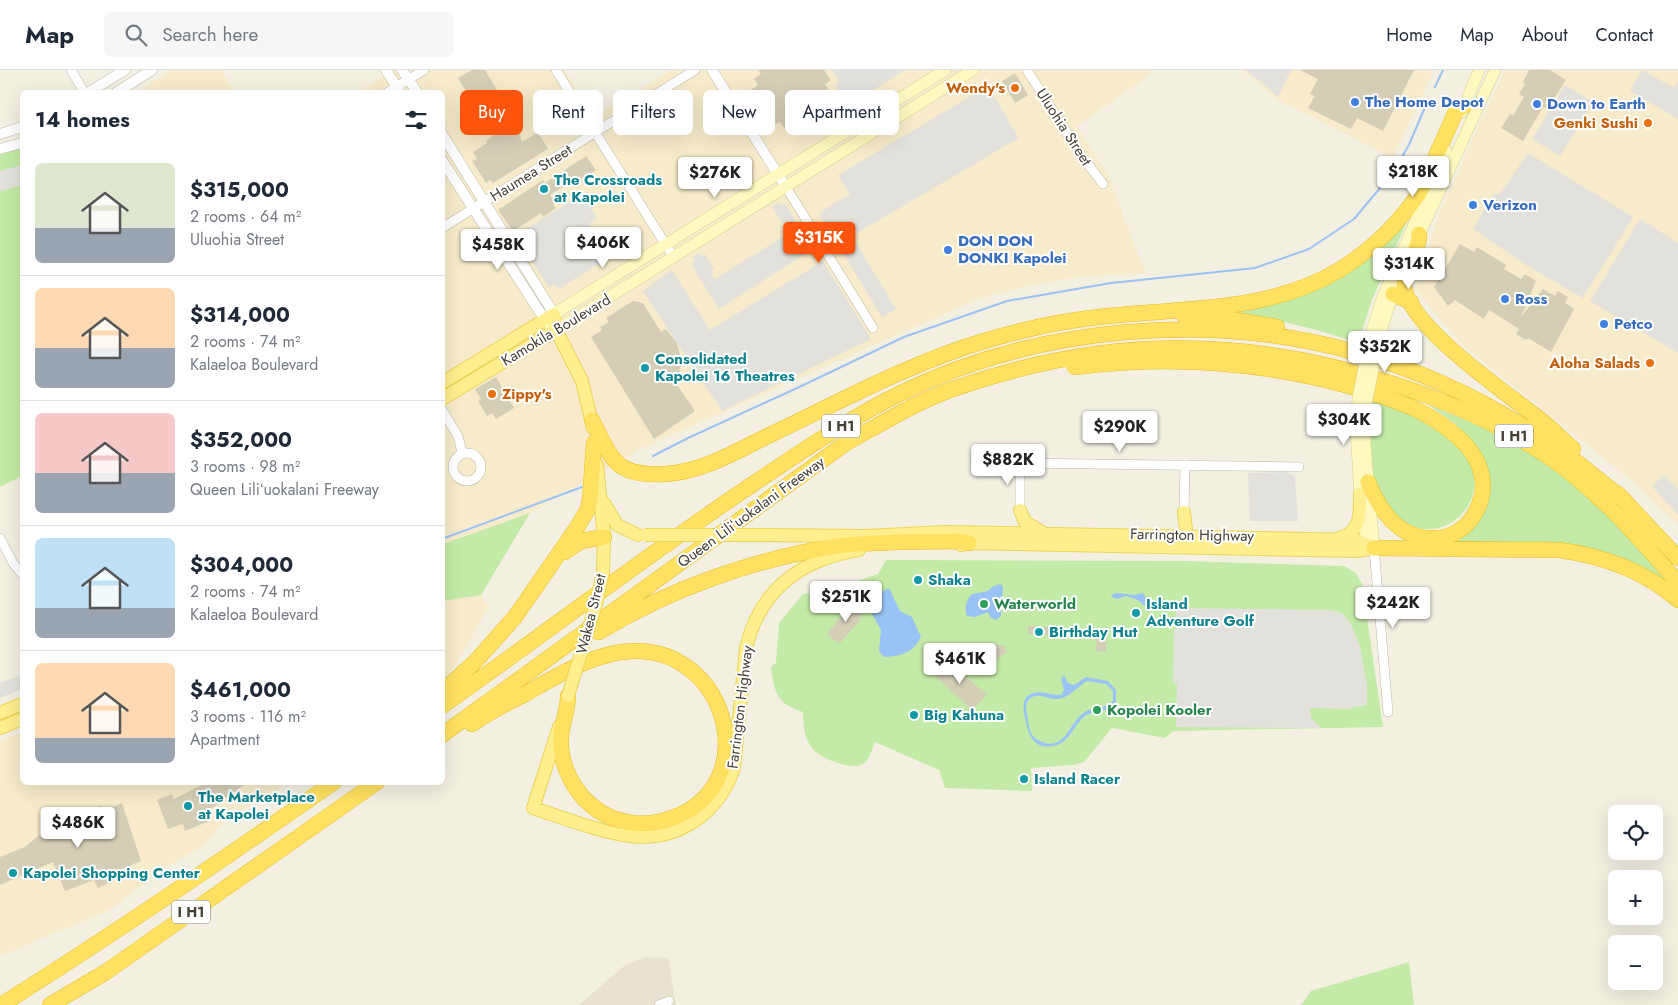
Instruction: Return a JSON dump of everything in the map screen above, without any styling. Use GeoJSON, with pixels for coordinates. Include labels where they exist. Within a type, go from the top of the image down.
{"type":"FeatureCollection","features":[{"type":"Feature","properties":{"kind":"highway"},"geometry":{"type":"LineString","coordinates":[[592,420],[611,458],[621,467],[637,474],[680,473],[724,457],[898,373],[952,352],[1011,333],[1098,317],[1237,305],[1262,301],[1302,288],[1342,268],[1377,242],[1394,225],[1415,198],[1456,112],[1464,106]]}},
{"type":"Feature","properties":{"kind":"highway"},"geometry":{"type":"LineString","coordinates":[[1420,234],[1420,242],[1405,275],[1406,292],[1411,302],[1428,324],[1463,360],[1542,421],[1625,501],[1678,558]]}},
{"type":"Feature","properties":{"kind":"highway"},"geometry":{"type":"LineString","coordinates":[[1393,294],[1411,302]]}},
{"type":"Feature","properties":{"kind":"highway"},"geometry":{"type":"LineString","coordinates":[[1098,317],[1197,317],[1235,320],[1271,325],[1333,342],[1356,352]]}},
{"type":"Feature","properties":{"kind":"highway","name":"Queen Liliʻuokalani Freeway"},"geometry":{"type":"LineString","coordinates":[[445,704],[702,518],[816,441],[902,393],[975,364],[1023,350],[1123,333],[1181,330],[1271,335],[1356,352],[1450,388],[1523,425],[1567,455],[1625,501]]}},
{"type":"Feature","properties":{"kind":"highway"},"geometry":{"type":"LineString","coordinates":[[702,518],[751,479],[876,393],[901,380],[1011,333]]}},
{"type":"Feature","properties":{"kind":"highway","name":"Queen Liliʻuokalani Freeway"},"geometry":{"type":"LineString","coordinates":[[445,733],[846,443],[905,410],[952,389],[1070,358],[1108,352],[1158,347],[1252,351],[1326,364],[1432,397],[1494,425],[1550,458],[1605,502],[1678,583]]}},
{"type":"Feature","properties":{"kind":"highway"},"geometry":{"type":"LineString","coordinates":[[992,377],[1115,362],[1170,362],[1255,367],[1303,374],[1346,385],[1419,409],[1454,434],[1473,452],[1480,465],[1483,479],[1481,501],[1473,517],[1457,532],[1435,539],[1408,533],[1392,522],[1364,488]]}},
{"type":"Feature","properties":{"kind":"highway"},"geometry":{"type":"LineString","coordinates":[[445,689],[494,641],[515,617],[555,562],[588,509],[594,443]]}},
{"type":"Feature","properties":{"kind":"highway"},"geometry":{"type":"LineString","coordinates":[[555,562],[581,540],[604,537]]}},
{"type":"Feature","properties":{"kind":"highway"},"geometry":{"type":"LineString","coordinates":[[483,704],[628,616],[676,593],[736,570],[785,557],[839,546],[910,542],[956,541],[969,543]]}},
{"type":"Feature","properties":{"kind":"highway"},"geometry":{"type":"LineString","coordinates":[[1374,548],[1559,550],[1579,552],[1609,560],[1631,570],[1658,584],[1678,600]]}},
{"type":"Feature","properties":{"kind":"highway"},"geometry":{"type":"LineString","coordinates":[[445,743],[483,716],[565,673],[614,653],[633,650],[651,652],[677,661],[693,671],[704,682],[718,704],[724,722],[726,741],[724,760],[712,787],[692,807],[666,820],[638,824],[616,819],[601,812],[579,793],[565,767],[561,739],[568,711],[568,696]]}},
{"type":"Feature","properties":{"kind":"highway"},"geometry":{"type":"LineString","coordinates":[[197,877],[259,825],[314,785]]}},
{"type":"Feature","properties":{"kind":"highway","name":"I H1"},"geometry":{"type":"LineString","coordinates":[[1,1005],[96,946],[260,835],[330,785]]}},
{"type":"Feature","properties":{"kind":"highway","name":"I H1"},"geometry":{"type":"LineString","coordinates":[[50,1005],[106,972],[374,785]]}},
{"type":"Feature","properties":{"kind":"highway"},"geometry":{"type":"LineString","coordinates":[[277,852],[385,785]]}},
{"type":"Feature","properties":{"kind":"highway"},"geometry":{"type":"LineString","coordinates":[[66,1005],[106,972]]}},
{"type":"Feature","properties":{"kind":"main road","name":"Kamokila Boulevard"},"geometry":{"type":"LineString","coordinates":[[445,382],[945,70]]}},
{"type":"Feature","properties":{"kind":"main road","name":"Kamokila Boulevard"},"geometry":{"type":"LineString","coordinates":[[445,397],[674,258],[974,70]]}},
{"type":"Feature","properties":{"kind":"main road"},"geometry":{"type":"LineString","coordinates":[[1336,539],[1347,536],[1358,525],[1364,488],[1365,445],[1362,399],[1382,299],[1479,70]]}},
{"type":"Feature","properties":{"kind":"main road"},"geometry":{"type":"LineString","coordinates":[[1374,338],[1494,70]]}},
{"type":"Feature","properties":{"kind":"main road","name":"Wakea Street"},"geometry":{"type":"LineString","coordinates":[[534,808],[596,604],[603,572],[604,537],[592,420],[582,381],[549,317]]}},
{"type":"Feature","properties":{"kind":"main road"},"geometry":{"type":"LineString","coordinates":[[1364,488],[1374,548]]}},
{"type":"Feature","properties":{"kind":"main road"},"geometry":{"type":"LineString","coordinates":[[601,496],[608,513],[617,525],[642,535]]}},
{"type":"Feature","properties":{"kind":"main road"},"geometry":{"type":"LineString","coordinates":[[1004,533],[1015,522],[1020,510]]}},
{"type":"Feature","properties":{"kind":"main road"},"geometry":{"type":"LineString","coordinates":[[1020,510],[1025,522],[1044,533]]}},
{"type":"Feature","properties":{"kind":"main road"},"geometry":{"type":"LineString","coordinates":[[1166,540],[1177,542],[1185,524]]}},
{"type":"Feature","properties":{"kind":"main road"},"geometry":{"type":"LineString","coordinates":[[1166,540],[1178,526],[1185,524]]}},
{"type":"Feature","properties":{"kind":"main road","name":"Farrington Highway"},"geometry":{"type":"LineString","coordinates":[[1185,524],[1209,536],[1356,540],[1374,548]]}},
{"type":"Feature","properties":{"kind":"main road","name":"Farrington Highway"},"geometry":{"type":"LineString","coordinates":[[604,537],[642,535],[865,536],[945,532],[1044,533],[1356,550],[1374,548]]}},
{"type":"Feature","properties":{"kind":"main road","name":"Farrington Highway"},"geometry":{"type":"LineString","coordinates":[[534,808],[620,834],[640,837],[669,833],[696,821],[723,794],[734,768],[746,648],[754,623],[770,595],[785,580],[828,558],[874,548],[936,545],[958,546],[969,543],[1166,540]]}},
{"type":"Feature","properties":{"kind":"main road"},"geometry":{"type":"LineString","coordinates":[[0,713],[20,705]]}},
{"type":"Feature","properties":{"kind":"main road"},"geometry":{"type":"LineString","coordinates":[[0,728],[20,720]]}},
{"type":"Feature","properties":{"kind":"street"},"geometry":{"type":"LineString","coordinates":[[70,70],[83,90]]}},
{"type":"Feature","properties":{"kind":"street"},"geometry":{"type":"LineString","coordinates":[[92,90],[125,70]]}},
{"type":"Feature","properties":{"kind":"street"},"geometry":{"type":"LineString","coordinates":[[119,90],[152,70]]}},
{"type":"Feature","properties":{"kind":"street"},"geometry":{"type":"LineString","coordinates":[[386,70],[395,90]]}},
{"type":"Feature","properties":{"kind":"street"},"geometry":{"type":"LineString","coordinates":[[402,70],[415,90]]}},
{"type":"Feature","properties":{"kind":"street"},"geometry":{"type":"LineString","coordinates":[[396,90],[424,70]]}},
{"type":"Feature","properties":{"kind":"street"},"geometry":{"type":"LineString","coordinates":[[556,70],[569,90]]}},
{"type":"Feature","properties":{"kind":"street","name":"Haumea Street"},"geometry":{"type":"LineString","coordinates":[[603,128],[695,70]]}},
{"type":"Feature","properties":{"kind":"street"},"geometry":{"type":"LineString","coordinates":[[712,70],[873,328]]}},
{"type":"Feature","properties":{"kind":"street","name":"Uluohia Street"},"geometry":{"type":"LineString","coordinates":[[1027,70],[1081,155],[1103,184]]}},
{"type":"Feature","properties":{"kind":"street"},"geometry":{"type":"LineString","coordinates":[[0,134],[20,128]]}},
{"type":"Feature","properties":{"kind":"street","name":"Haumea Street"},"geometry":{"type":"LineString","coordinates":[[445,226],[591,135]]}},
{"type":"Feature","properties":{"kind":"street"},"geometry":{"type":"LineString","coordinates":[[598,135],[674,258]]}},
{"type":"Feature","properties":{"kind":"street","name":"Wakea Street"},"geometry":{"type":"LineString","coordinates":[[445,139],[484,202],[549,317]]}},
{"type":"Feature","properties":{"kind":"street"},"geometry":{"type":"LineString","coordinates":[[0,149],[20,144]]}},
{"type":"Feature","properties":{"kind":"street","name":"Wakea Street"},"geometry":{"type":"LineString","coordinates":[[445,165],[473,209],[549,317]]}},
{"type":"Feature","properties":{"kind":"street"},"geometry":{"type":"LineString","coordinates":[[445,415],[458,436],[462,453]]}},
{"type":"Feature","properties":{"kind":"street"},"geometry":{"type":"LineString","coordinates":[[1020,510],[1020,463],[1299,467]]}},
{"type":"Feature","properties":{"kind":"street"},"geometry":{"type":"LineString","coordinates":[[1185,465],[1185,524]]}},
{"type":"Feature","properties":{"kind":"street"},"geometry":{"type":"LineString","coordinates":[[0,538],[20,571]]}},
{"type":"Feature","properties":{"kind":"street"},"geometry":{"type":"LineString","coordinates":[[1374,548],[1388,712]]}},
{"type":"Feature","properties":{"kind":"street"},"geometry":{"type":"LineString","coordinates":[[659,1005],[669,1002]]}},
{"type":"Feature","properties":{"kind":"shaded area"},"geometry":{"type":"Polygon","coordinates":[[[172,70],[221,70],[234,90],[140,90],[172,70]]]}},
{"type":"Feature","properties":{"kind":"shaded area"},"geometry":{"type":"Polygon","coordinates":[[[394,70],[565,70],[577,90],[533,90],[533,135],[603,135],[603,112],[613,105],[613,135],[693,135],[693,90],[638,90],[671,70],[1154,70],[1143,80],[1077,126],[1108,175],[1146,274],[1106,275],[1067,279],[1019,288],[976,300],[642,448],[530,513],[445,543],[445,90],[360,90],[394,70]]]}},
{"type":"Feature","properties":{"kind":"shaded area"},"geometry":{"type":"Polygon","coordinates":[[[832,70],[905,70],[873,90],[839,90],[835,84],[839,82],[832,70]]]}},
{"type":"Feature","properties":{"kind":"shaded area"},"geometry":{"type":"Polygon","coordinates":[[[1242,70],[1434,70],[1393,158],[1276,99],[1242,70]]]}},
{"type":"Feature","properties":{"kind":"shaded area"},"geometry":{"type":"Polygon","coordinates":[[[1246,70],[1291,70],[1278,97],[1246,70]]]}},
{"type":"Feature","properties":{"kind":"shaded area"},"geometry":{"type":"Polygon","coordinates":[[[1505,70],[1678,70],[1678,525],[1632,481],[1461,344],[1415,289],[1439,214],[1505,70]]]}},
{"type":"Feature","properties":{"kind":"shaded area"},"geometry":{"type":"Polygon","coordinates":[[[1642,70],[1674,88],[1678,81],[1678,119],[1630,91],[1642,70]]]}},
{"type":"Feature","properties":{"kind":"shaded area"},"geometry":{"type":"Polygon","coordinates":[[[1565,85],[1593,102],[1560,156],[1532,139],[1565,85]]]}},
{"type":"Feature","properties":{"kind":"shaded area"},"geometry":{"type":"Polygon","coordinates":[[[988,86],[1019,138],[852,236],[896,309],[882,317],[819,213],[850,194],[838,175],[988,86]]]}},
{"type":"Feature","properties":{"kind":"shaded area"},"geometry":{"type":"Polygon","coordinates":[[[1528,153],[1633,217],[1583,298],[1529,267],[1473,229],[1494,193],[1499,195],[1528,153]]]}},
{"type":"Feature","properties":{"kind":"shaded area"},"geometry":{"type":"Polygon","coordinates":[[[20,166],[20,186],[0,191],[0,171],[20,166]]]}},
{"type":"Feature","properties":{"kind":"shaded area"},"geometry":{"type":"Polygon","coordinates":[[[582,194],[597,218],[589,224],[598,239],[604,236],[615,254],[558,289],[555,284],[549,288],[516,235],[582,194]]]}},
{"type":"Feature","properties":{"kind":"shaded area"},"geometry":{"type":"Polygon","coordinates":[[[779,203],[781,206],[785,204],[813,249],[719,309],[691,264],[695,261],[692,257],[699,253],[701,256],[705,254],[714,268],[710,271],[715,279],[789,233],[772,207],[779,203]]]}},
{"type":"Feature","properties":{"kind":"shaded area"},"geometry":{"type":"Polygon","coordinates":[[[1640,219],[1678,243],[1678,353],[1590,301],[1640,219]]]}},
{"type":"Feature","properties":{"kind":"shaded area"},"geometry":{"type":"Polygon","coordinates":[[[823,261],[871,339],[722,411],[643,291],[672,270],[710,330],[823,261]]]}},
{"type":"Feature","properties":{"kind":"shaded area"},"geometry":{"type":"Polygon","coordinates":[[[1287,472],[1295,477],[1298,521],[1250,521],[1248,473],[1287,472]]]}},
{"type":"Feature","properties":{"kind":"shaded area"},"geometry":{"type":"Polygon","coordinates":[[[1664,475],[1678,489],[1678,515],[1652,486],[1664,475]]]}},
{"type":"Feature","properties":{"kind":"shaded area"},"geometry":{"type":"Polygon","coordinates":[[[481,595],[489,607],[452,671],[445,676],[445,601],[481,595]]]}},
{"type":"Feature","properties":{"kind":"shaded area"},"geometry":{"type":"Polygon","coordinates":[[[1176,608],[1330,610],[1342,613],[1350,622],[1360,646],[1367,685],[1367,705],[1347,709],[1310,708],[1311,718],[1321,728],[1176,727],[1177,683],[1173,683],[1176,608]]]}},
{"type":"Feature","properties":{"kind":"shaded area"},"geometry":{"type":"Polygon","coordinates":[[[20,676],[20,690],[0,698],[0,683],[20,676]]]}},
{"type":"Feature","properties":{"kind":"shaded area"},"geometry":{"type":"Polygon","coordinates":[[[20,733],[20,785],[284,785],[223,823],[202,847],[161,870],[110,910],[0,956],[0,741],[20,733]]]}},
{"type":"Feature","properties":{"kind":"shaded area"},"geometry":{"type":"Polygon","coordinates":[[[645,957],[668,958],[676,1005],[579,1005],[624,966],[645,957]]]}},
{"type":"Feature","properties":{"kind":"green space"},"geometry":{"type":"Polygon","coordinates":[[[20,145],[20,477],[0,487],[0,151],[20,145]]]}},
{"type":"Feature","properties":{"kind":"green space"},"geometry":{"type":"Polygon","coordinates":[[[1414,206],[1372,300],[1358,343],[1286,323],[1212,311],[1312,286],[1414,206]]]}},
{"type":"Feature","properties":{"kind":"green space"},"geometry":{"type":"Polygon","coordinates":[[[1369,396],[1397,406],[1427,421],[1454,440],[1464,452],[1471,464],[1474,481],[1472,497],[1465,511],[1454,521],[1440,528],[1425,529],[1410,525],[1377,498],[1367,438],[1369,396]]]}},
{"type":"Feature","properties":{"kind":"green space"},"geometry":{"type":"Polygon","coordinates":[[[1427,404],[1513,443],[1541,458],[1561,472],[1614,519],[1678,590],[1678,597],[1632,565],[1431,542],[1460,533],[1487,466],[1475,446],[1462,430],[1427,404]]]}},
{"type":"Feature","properties":{"kind":"green space"},"geometry":{"type":"Polygon","coordinates":[[[530,513],[481,595],[445,601],[445,543],[530,513]]]}},
{"type":"Feature","properties":{"kind":"green space"},"geometry":{"type":"Polygon","coordinates":[[[886,560],[1182,561],[1344,566],[1356,573],[1362,584],[1383,727],[1174,731],[1165,738],[1112,728],[1084,762],[1074,765],[1031,768],[1032,791],[945,788],[939,770],[875,742],[866,761],[861,765],[850,766],[841,764],[816,752],[807,740],[803,723],[803,712],[787,705],[778,696],[771,667],[776,663],[779,623],[803,594],[825,592],[878,574],[886,560]]]}},
{"type":"Feature","properties":{"kind":"green space"},"geometry":{"type":"Polygon","coordinates":[[[1409,962],[1414,1005],[1301,1005],[1311,991],[1409,962]]]}},
{"type":"Feature","properties":{"kind":"water","name":"Waterworld"},"geometry":{"type":"Polygon","coordinates":[[[1000,584],[1003,587],[1001,616],[996,620],[991,618],[988,612],[975,617],[967,616],[966,604],[972,594],[988,591],[1000,584]]]}},
{"type":"Feature","properties":{"kind":"water"},"geometry":{"type":"Polygon","coordinates":[[[889,588],[900,611],[912,617],[921,637],[914,647],[906,653],[884,657],[879,651],[881,630],[868,607],[881,599],[879,594],[889,588]]]}},
{"type":"Feature","properties":{"kind":"water"},"geometry":{"type":"Polygon","coordinates":[[[1117,593],[1134,595],[1143,593],[1147,600],[1159,606],[1155,610],[1147,608],[1138,600],[1126,596],[1117,599],[1112,597],[1111,595],[1117,593]]]}},
{"type":"Feature","properties":{"kind":"water","name":"Kopolei Kooler"},"geometry":{"type":"Polygon","coordinates":[[[1064,675],[1068,683],[1074,685],[1086,677],[1108,681],[1116,690],[1116,702],[1104,710],[1085,716],[1067,738],[1058,745],[1040,745],[1032,739],[1028,729],[1024,714],[1025,699],[1030,694],[1037,692],[1061,695],[1064,690],[1061,679],[1064,675]],[[1087,681],[1062,698],[1054,699],[1036,696],[1029,699],[1026,704],[1026,710],[1032,735],[1036,739],[1047,743],[1061,740],[1079,716],[1091,709],[1105,706],[1113,701],[1113,691],[1106,684],[1087,681]]]}},
{"type":"Feature","properties":{"kind":"building"},"geometry":{"type":"Polygon","coordinates":[[[472,70],[485,70],[497,90],[465,90],[458,78],[472,70]]]}},
{"type":"Feature","properties":{"kind":"building"},"geometry":{"type":"Polygon","coordinates":[[[758,70],[824,70],[831,80],[825,84],[829,90],[785,90],[784,128],[780,122],[775,124],[775,90],[751,90],[758,85],[754,79],[761,74],[758,70]]]}},
{"type":"Feature","properties":{"kind":"building","name":"The Home Depot"},"geometry":{"type":"Polygon","coordinates":[[[1300,70],[1414,70],[1383,131],[1357,118],[1351,129],[1308,108],[1315,96],[1310,94],[1318,79],[1300,70]]]}},
{"type":"Feature","properties":{"kind":"building","name":"Down to Earth"},"geometry":{"type":"Polygon","coordinates":[[[1529,70],[1550,70],[1566,80],[1554,99],[1557,101],[1551,110],[1543,107],[1523,141],[1501,128],[1510,114],[1513,116],[1524,97],[1519,94],[1525,84],[1523,82],[1529,70]]]}},
{"type":"Feature","properties":{"kind":"building","name":"Wendy's"},"geometry":{"type":"Polygon","coordinates":[[[1015,73],[1028,95],[1015,103],[1002,81],[1015,73]]]}},
{"type":"Feature","properties":{"kind":"building"},"geometry":{"type":"Polygon","coordinates":[[[520,135],[522,142],[533,135],[540,135],[548,149],[493,183],[490,180],[486,183],[472,161],[477,159],[473,152],[487,143],[486,141],[493,136],[520,135]]]}},
{"type":"Feature","properties":{"kind":"building","name":"The Crossroads at Kapolei"},"geometry":{"type":"Polygon","coordinates":[[[586,156],[596,170],[582,179],[580,176],[550,195],[555,202],[553,205],[556,208],[543,217],[541,213],[513,231],[498,210],[543,180],[545,183],[586,156]]]}},
{"type":"Feature","properties":{"kind":"building","name":"Ross"},"geometry":{"type":"Polygon","coordinates":[[[1460,244],[1474,252],[1477,247],[1506,265],[1504,269],[1521,279],[1525,274],[1536,281],[1521,317],[1543,289],[1555,296],[1558,291],[1568,297],[1565,303],[1574,309],[1551,352],[1528,338],[1526,340],[1516,334],[1519,329],[1489,310],[1484,319],[1455,300],[1448,306],[1434,287],[1460,244]]]}},
{"type":"Feature","properties":{"kind":"building","name":"Consolidated Kapolei 16 Theatres"},"geometry":{"type":"Polygon","coordinates":[[[633,301],[643,303],[661,332],[666,329],[677,343],[681,365],[678,376],[673,379],[695,411],[654,439],[591,337],[602,330],[600,327],[609,322],[606,318],[633,301]]]}},
{"type":"Feature","properties":{"kind":"building","name":"Zippy's"},"geometry":{"type":"Polygon","coordinates":[[[496,377],[514,408],[496,419],[492,413],[487,416],[478,401],[481,399],[475,389],[496,377]]]}},
{"type":"Feature","properties":{"kind":"building"},"geometry":{"type":"Polygon","coordinates":[[[853,601],[865,610],[859,618],[861,619],[839,644],[827,634],[853,601]]]}},
{"type":"Feature","properties":{"kind":"building","name":"Birthday Hut"},"geometry":{"type":"Polygon","coordinates":[[[1028,626],[1050,627],[1050,635],[1028,634],[1028,626]]]}},
{"type":"Feature","properties":{"kind":"building"},"geometry":{"type":"Polygon","coordinates":[[[1097,628],[1107,628],[1106,652],[1096,651],[1097,628]]]}},
{"type":"Feature","properties":{"kind":"building"},"geometry":{"type":"Polygon","coordinates":[[[994,645],[1004,645],[1006,653],[998,658],[991,652],[994,645]]]}},
{"type":"Feature","properties":{"kind":"building"},"geometry":{"type":"Polygon","coordinates":[[[946,659],[987,695],[972,710],[933,674],[946,659]]]}},
{"type":"Feature","properties":{"kind":"building","name":"The Marketplace at Kapolei"},"geometry":{"type":"Polygon","coordinates":[[[201,785],[244,785],[208,811],[212,820],[185,831],[183,824],[168,829],[157,800],[172,794],[174,799],[201,785]]]}},
{"type":"Feature","properties":{"kind":"building"},"geometry":{"type":"Polygon","coordinates":[[[122,803],[141,861],[109,874],[113,881],[98,888],[94,880],[65,891],[53,862],[0,885],[0,857],[25,847],[39,835],[48,832],[50,827],[100,806],[108,809],[122,803]]]}},
{"type":"Feature","properties":{"kind":"waterway"},"geometry":{"type":"LineString","coordinates":[[1435,87],[1443,70]]}},
{"type":"Feature","properties":{"kind":"waterway"},"geometry":{"type":"LineString","coordinates":[[653,456],[904,337],[1007,301],[1111,283],[1255,268],[1309,249],[1354,219],[1391,175],[1409,145],[1425,107]]}},
{"type":"Feature","properties":{"kind":"waterway"},"geometry":{"type":"LineString","coordinates":[[445,538],[582,487]]}},
{"type":"Feature","properties":{"kind":"place","name":"Wendy's"},"geometry":{"type":"Point","coordinates":[1015,88]}},
{"type":"Feature","properties":{"kind":"place","name":"The Home Depot"},"geometry":{"type":"Point","coordinates":[1355,102]}},
{"type":"Feature","properties":{"kind":"place","name":"Down to Earth"},"geometry":{"type":"Point","coordinates":[1537,104]}},
{"type":"Feature","properties":{"kind":"place","name":"Genki Sushi"},"geometry":{"type":"Point","coordinates":[1648,123]}},
{"type":"Feature","properties":{"kind":"place","name":"The Crossroads at Kapolei"},"geometry":{"type":"Point","coordinates":[544,189]}},
{"type":"Feature","properties":{"kind":"place","name":"Verizon"},"geometry":{"type":"Point","coordinates":[1473,205]}},
{"type":"Feature","properties":{"kind":"place","name":"DON DON DONKI Kapolei"},"geometry":{"type":"Point","coordinates":[948,250]}},
{"type":"Feature","properties":{"kind":"place","name":"Ross"},"geometry":{"type":"Point","coordinates":[1505,299]}},
{"type":"Feature","properties":{"kind":"place","name":"Petco"},"geometry":{"type":"Point","coordinates":[1604,324]}},
{"type":"Feature","properties":{"kind":"place","name":"Aloha Salads"},"geometry":{"type":"Point","coordinates":[1650,363]}},
{"type":"Feature","properties":{"kind":"place","name":"Consolidated Kapolei 16 Theatres"},"geometry":{"type":"Point","coordinates":[645,368]}},
{"type":"Feature","properties":{"kind":"place","name":"Zippy's"},"geometry":{"type":"Point","coordinates":[492,394]}},
{"type":"Feature","properties":{"kind":"place","name":"Shaka"},"geometry":{"type":"Point","coordinates":[918,580]}},
{"type":"Feature","properties":{"kind":"place","name":"Waterworld"},"geometry":{"type":"Point","coordinates":[984,604]}},
{"type":"Feature","properties":{"kind":"place","name":"Island Adventure Golf"},"geometry":{"type":"Point","coordinates":[1136,613]}},
{"type":"Feature","properties":{"kind":"place","name":"Birthday Hut"},"geometry":{"type":"Point","coordinates":[1039,632]}},
{"type":"Feature","properties":{"kind":"place","name":"Kopolei Kooler"},"geometry":{"type":"Point","coordinates":[1097,710]}},
{"type":"Feature","properties":{"kind":"place","name":"Big Kahuna"},"geometry":{"type":"Point","coordinates":[914,715]}},
{"type":"Feature","properties":{"kind":"place","name":"Island Racer"},"geometry":{"type":"Point","coordinates":[1024,779]}},
{"type":"Feature","properties":{"kind":"place","name":"The Marketplace at Kapolei"},"geometry":{"type":"Point","coordinates":[188,806]}},
{"type":"Feature","properties":{"kind":"place","name":"Kapolei Shopping Center"},"geometry":{"type":"Point","coordinates":[13,873]}}]}
